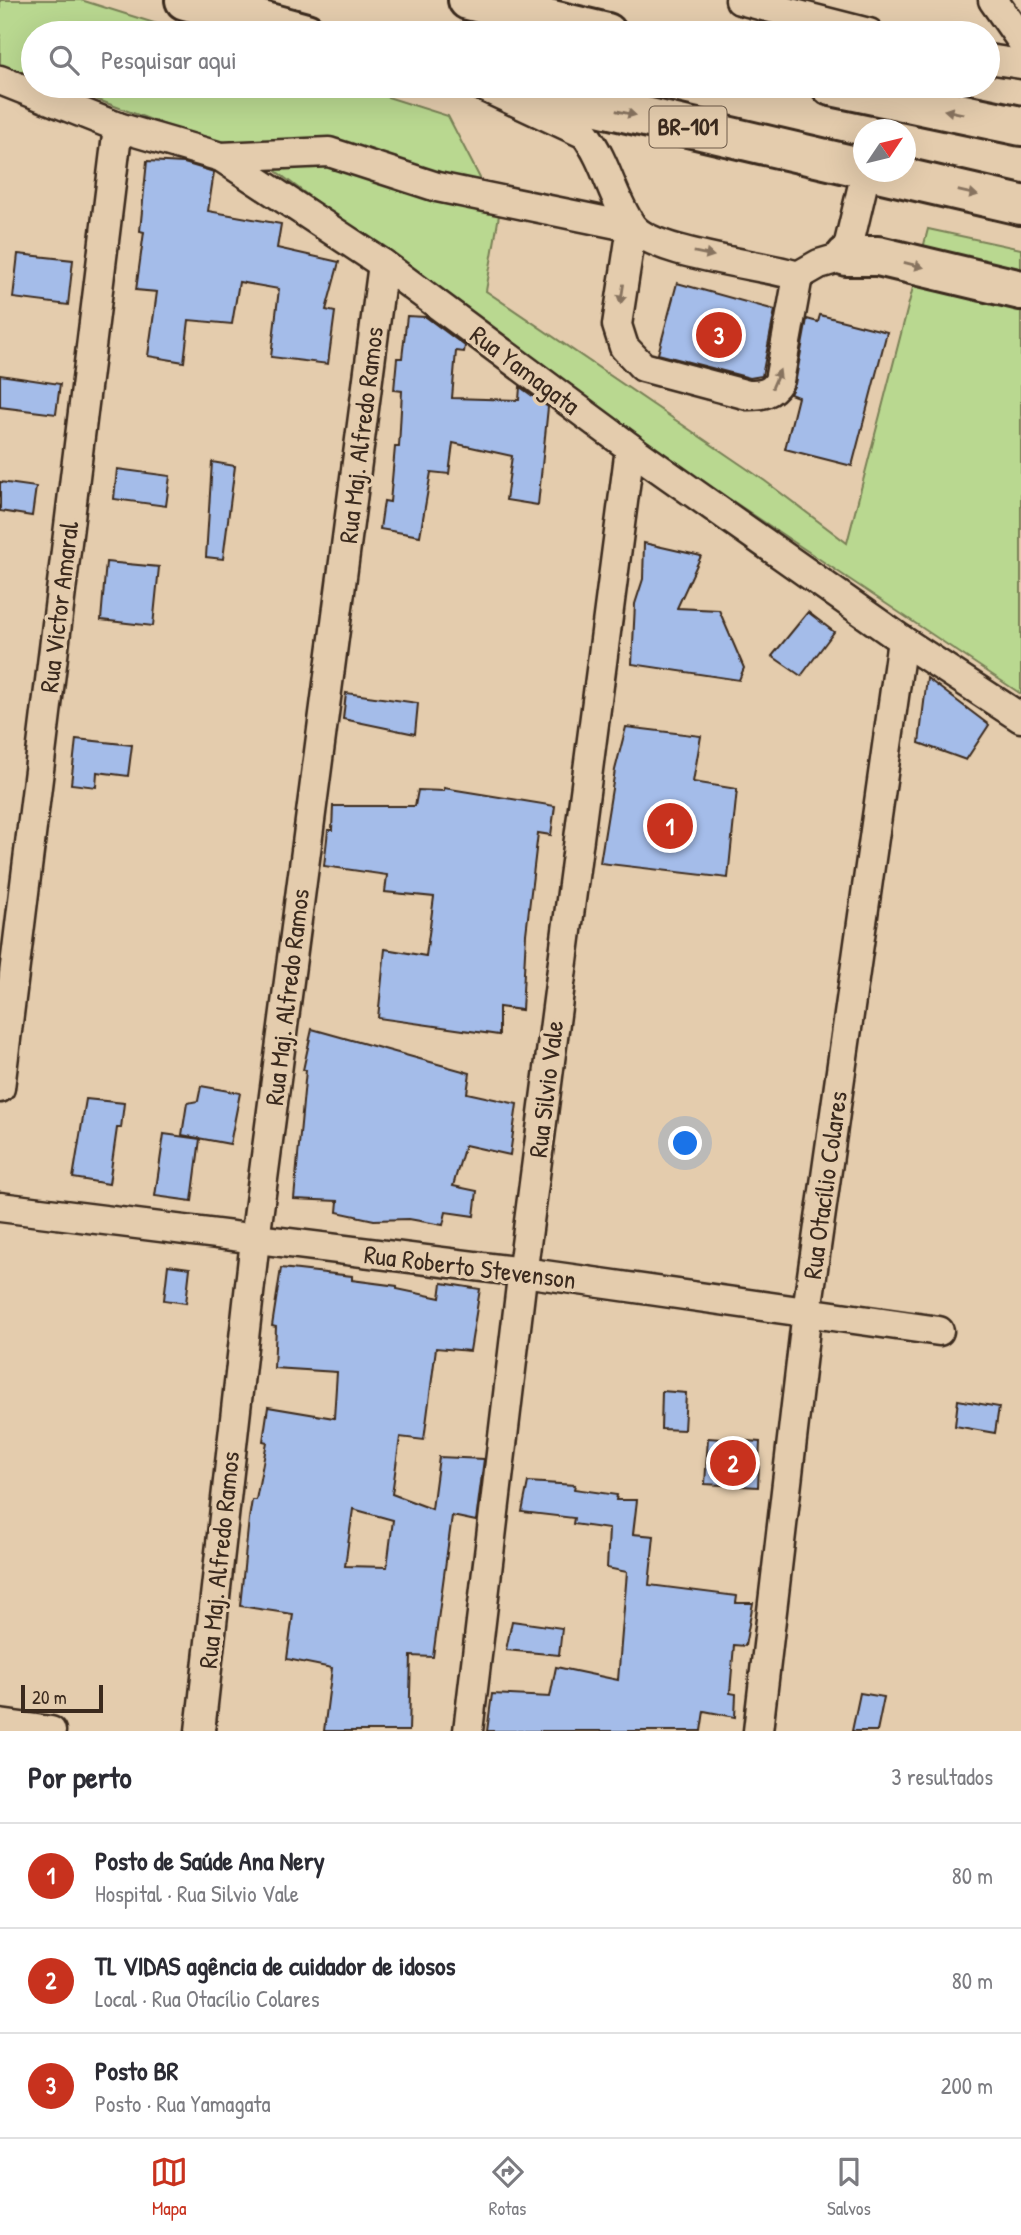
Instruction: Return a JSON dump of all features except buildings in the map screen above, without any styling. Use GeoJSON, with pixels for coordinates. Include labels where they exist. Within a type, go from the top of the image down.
{"type":"FeatureCollection","features":[{"type":"Feature","properties":{"kind":"highway"},"geometry":{"type":"LineString","coordinates":[[185,0],[262,21]]}},
{"type":"Feature","properties":{"kind":"highway"},"geometry":{"type":"LineString","coordinates":[[468,0],[556,21]]}},
{"type":"Feature","properties":{"kind":"highway","name":"BR-101"},"geometry":{"type":"LineString","coordinates":[[562,98],[853,167]]}},
{"type":"Feature","properties":{"kind":"highway"},"geometry":{"type":"LineString","coordinates":[[887,98],[1021,127]]}},
{"type":"Feature","properties":{"kind":"highway"},"geometry":{"type":"LineString","coordinates":[[916,181],[1021,205]]}},
{"type":"Feature","properties":{"kind":"highway"},"geometry":{"type":"LineString","coordinates":[[846,256],[877,256],[1021,290]]}},
{"type":"Feature","properties":{"kind":"street"},"geometry":{"type":"LineString","coordinates":[[740,0],[822,21]]}},
{"type":"Feature","properties":{"kind":"street"},"geometry":{"type":"LineString","coordinates":[[993,0],[1021,40]]}},
{"type":"Feature","properties":{"kind":"street"},"geometry":{"type":"LineString","coordinates":[[1000,60],[1021,64]]}},
{"type":"Feature","properties":{"kind":"street","name":"Rua Yamagata"},"geometry":{"type":"LineString","coordinates":[[0,80],[21,88]]}},
{"type":"Feature","properties":{"kind":"street","name":"Rua Yamagata"},"geometry":{"type":"LineString","coordinates":[[45,98],[118,127],[221,158],[383,264],[630,448],[902,640],[1021,718]]}},
{"type":"Feature","properties":{"kind":"street"},"geometry":{"type":"LineString","coordinates":[[510,98],[572,125],[585,134],[595,147],[632,227],[617,325],[625,347],[643,367],[748,395],[764,395],[774,389],[779,381],[798,276]]}},
{"type":"Feature","properties":{"kind":"street","name":"Rua Victor Amaral"},"geometry":{"type":"LineString","coordinates":[[0,1087],[118,127]]}},
{"type":"Feature","properties":{"kind":"street"},"geometry":{"type":"LineString","coordinates":[[221,158],[329,152],[437,187],[632,227],[663,247],[768,267],[798,276],[819,264],[846,256],[862,182]]}},
{"type":"Feature","properties":{"kind":"street","name":"Rua Maj. Alfredo Ramos"},"geometry":{"type":"LineString","coordinates":[[200,1731],[255,1240],[383,264]]}},
{"type":"Feature","properties":{"kind":"street","name":"Rua Silvio Vale"},"geometry":{"type":"LineString","coordinates":[[468,1731],[523,1272],[630,448]]}},
{"type":"Feature","properties":{"kind":"street","name":"Rua Otacílio Colares"},"geometry":{"type":"LineString","coordinates":[[758,1731],[807,1311],[902,640]]}},
{"type":"Feature","properties":{"kind":"street","name":"Rua Roberto Stevenson"},"geometry":{"type":"LineString","coordinates":[[0,1207],[523,1272],[939,1331]]}},
{"type":"Feature","properties":{"kind":"street"},"geometry":{"type":"LineString","coordinates":[[0,1724],[51,1731]]}},
{"type":"Feature","properties":{"kind":"green space"},"geometry":{"type":"Polygon","coordinates":[[[0,0],[81,0],[148,21],[21,21],[21,73],[0,67],[0,0]]]}},
{"type":"Feature","properties":{"kind":"green space"},"geometry":{"type":"Polygon","coordinates":[[[93,98],[391,98],[448,116],[499,215],[486,291],[765,481],[847,543],[928,229],[1021,249],[1021,694],[601,413],[442,298],[264,162],[93,98]]]}},
{"type":"Feature","properties":{"kind":"place","name":"Posto BR"},"geometry":{"type":"Point","coordinates":[719,335]}},
{"type":"Feature","properties":{"kind":"place","name":"Posto de Saúde Ana Nery"},"geometry":{"type":"Point","coordinates":[670,826]}},
{"type":"Feature","properties":{"kind":"place","name":"TL VIDAS agência de cuidador de idosos"},"geometry":{"type":"Point","coordinates":[733,1463]}}]}
